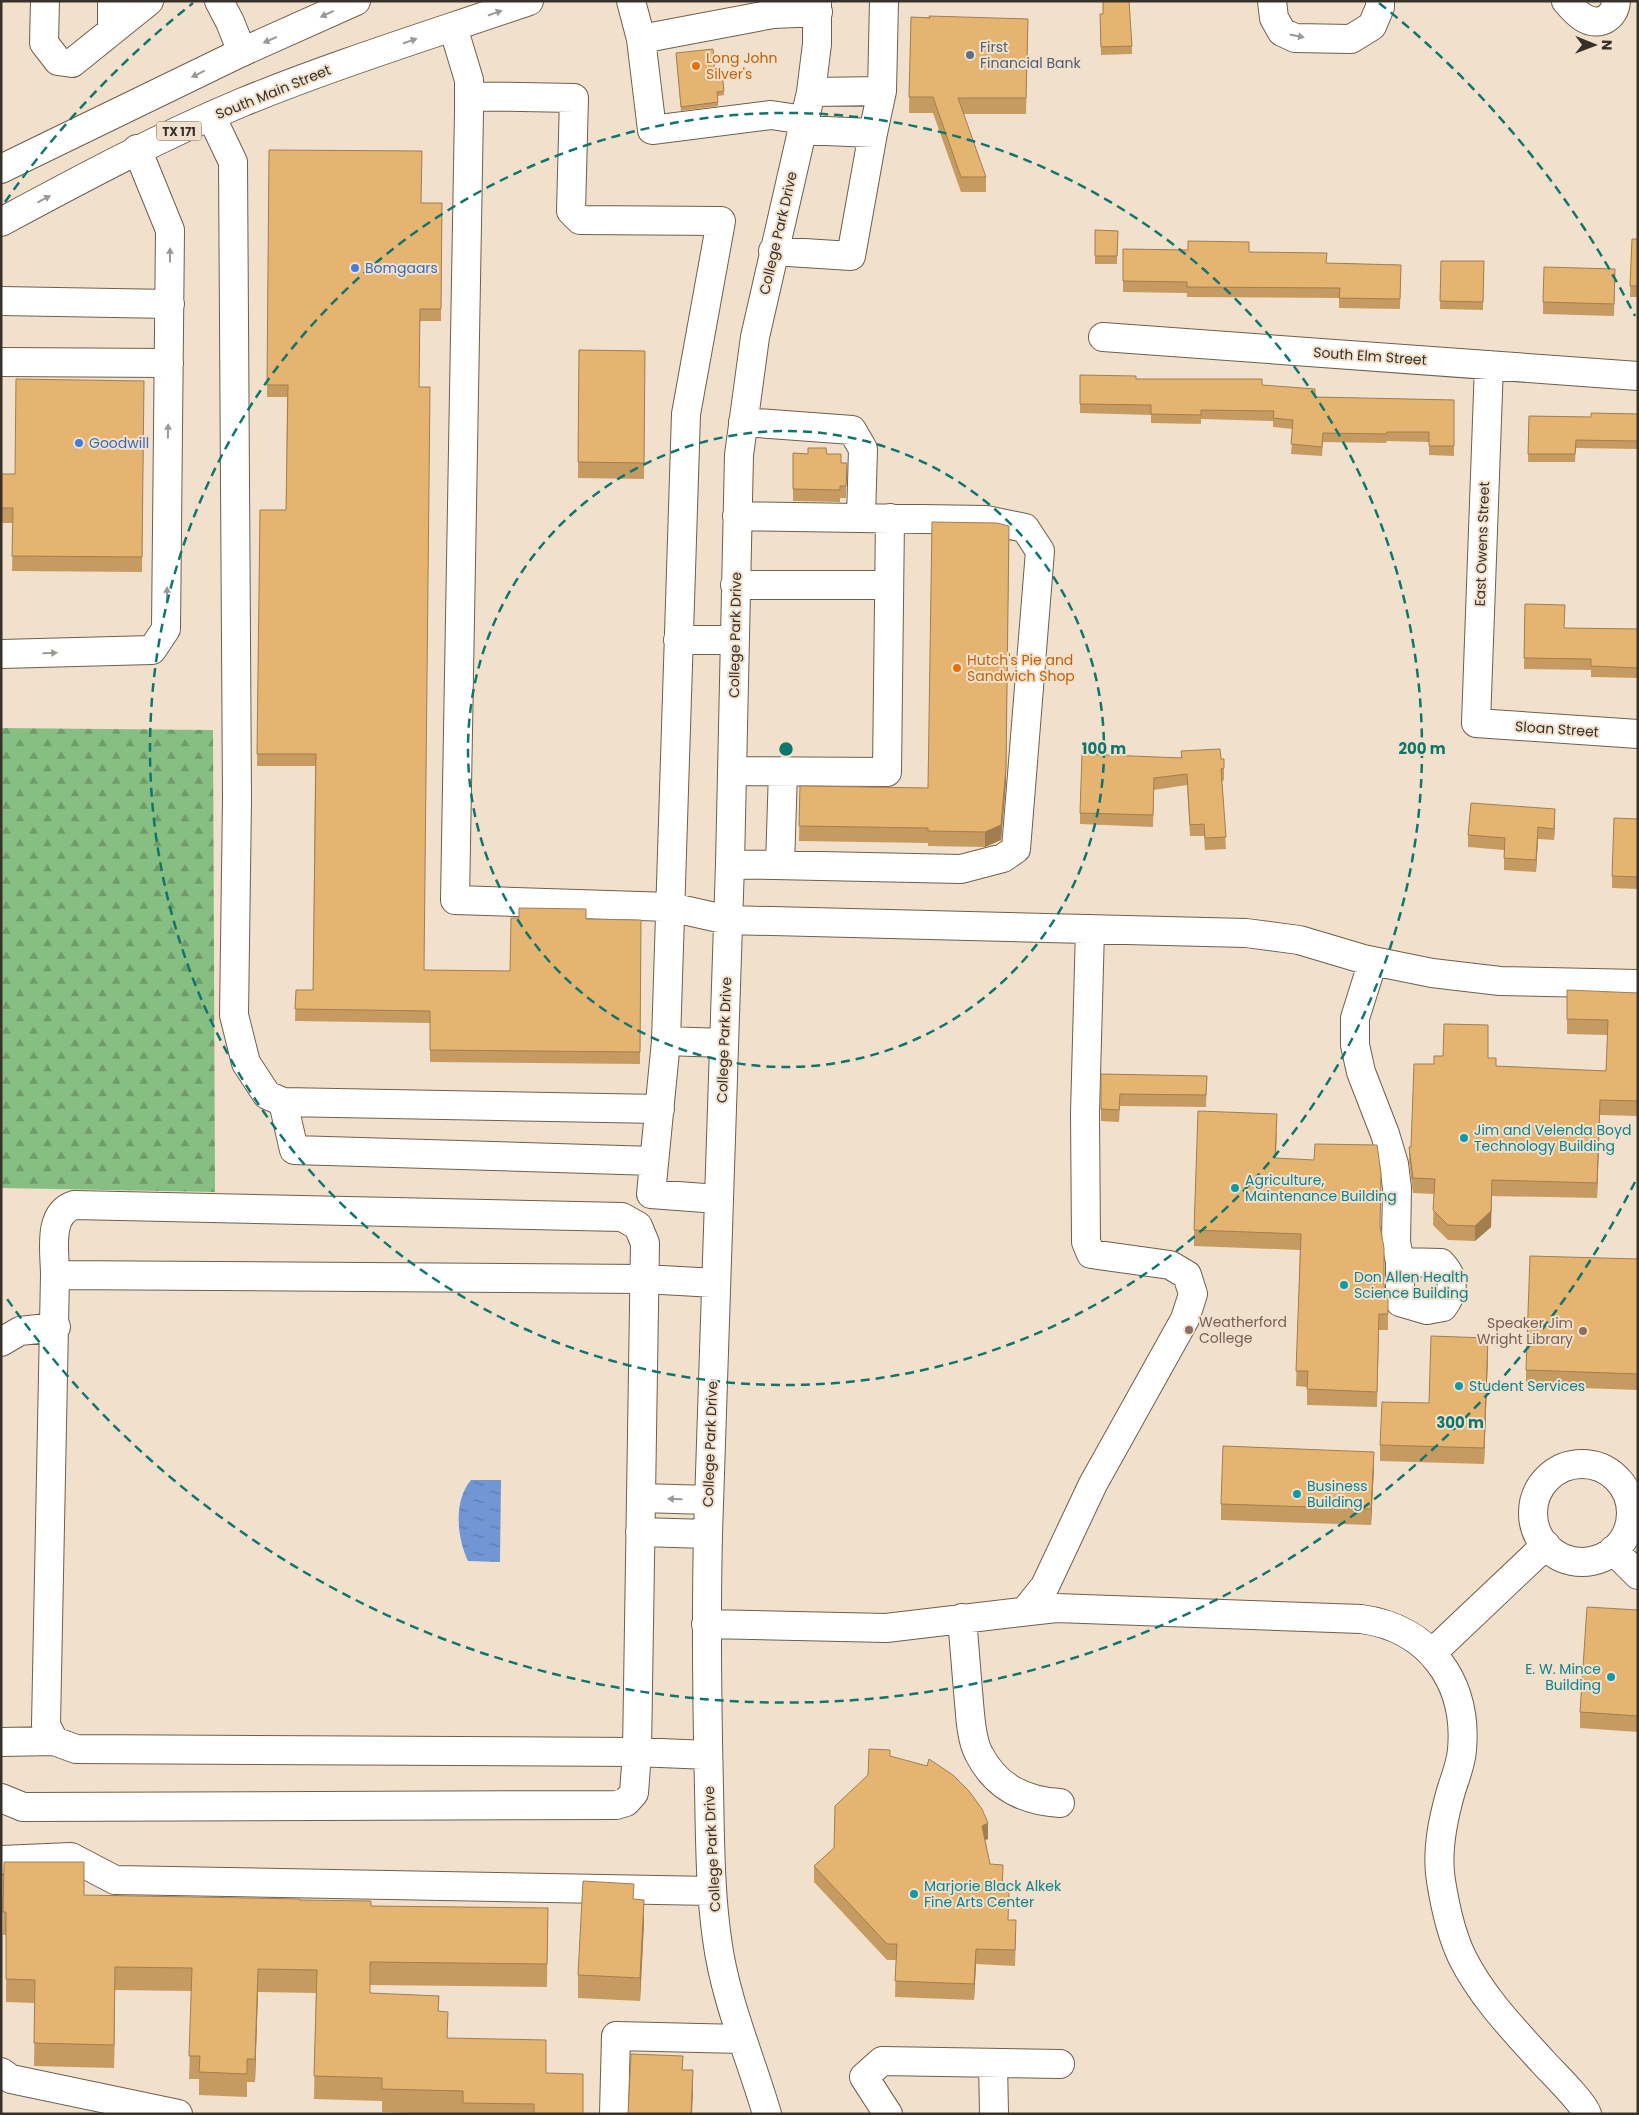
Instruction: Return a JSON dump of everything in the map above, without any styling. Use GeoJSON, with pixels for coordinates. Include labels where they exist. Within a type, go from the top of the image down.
{"type":"FeatureCollection","features":[{"type":"Feature","properties":{"kind":"street"},"geometry":{"type":"LineString","coordinates":[[45,1],[44,42],[58,61],[72,63],[149,1]]}},
{"type":"Feature","properties":{"kind":"street"},"geometry":{"type":"LineString","coordinates":[[112,1],[112,31]]}},
{"type":"Feature","properties":{"kind":"street"},"geometry":{"type":"LineString","coordinates":[[219,1],[242,52]]}},
{"type":"Feature","properties":{"kind":"street"},"geometry":{"type":"LineString","coordinates":[[1,170],[242,52],[356,1]]}},
{"type":"Feature","properties":{"kind":"street","name":"South Main Street"},"geometry":{"type":"LineString","coordinates":[[1,222],[137,149],[211,116],[323,71],[529,1]]}},
{"type":"Feature","properties":{"kind":"street"},"geometry":{"type":"LineString","coordinates":[[631,1],[641,39],[652,130],[771,115],[803,125],[873,133]]}},
{"type":"Feature","properties":{"kind":"street"},"geometry":{"type":"LineString","coordinates":[[773,251],[851,256],[882,91],[884,1]]}},
{"type":"Feature","properties":{"kind":"street"},"geometry":{"type":"LineString","coordinates":[[1272,1],[1274,18],[1282,32],[1295,38],[1350,38],[1372,26],[1380,8],[1380,1]]}},
{"type":"Feature","properties":{"kind":"street"},"geometry":{"type":"LineString","coordinates":[[1566,1],[1585,19],[1598,21],[1606,20],[1612,14],[1616,1]]}},
{"type":"Feature","properties":{"kind":"street"},"geometry":{"type":"LineString","coordinates":[[641,39],[817,6]]}},
{"type":"Feature","properties":{"kind":"street","name":"College Park Drive"},"geometry":{"type":"LineString","coordinates":[[767,2114],[757,2080],[741,2039],[717,1940],[712,1891],[706,1624],[708,1534],[730,864],[737,516],[742,422],[755,337],[773,251],[811,92],[818,44],[817,6]]}},
{"type":"Feature","properties":{"kind":"street"},"geometry":{"type":"LineString","coordinates":[[453,27],[469,80],[455,900],[670,907],[728,920],[1246,933],[1299,940],[1372,961],[1432,973],[1500,981],[1638,984]]}},
{"type":"Feature","properties":{"kind":"street"},"geometry":{"type":"LineString","coordinates":[[811,92],[882,91]]}},
{"type":"Feature","properties":{"kind":"street"},"geometry":{"type":"LineString","coordinates":[[469,96],[574,98],[571,210],[580,220],[721,221],[686,414],[666,1041],[651,1194],[718,1199]]}},
{"type":"Feature","properties":{"kind":"street"},"geometry":{"type":"LineString","coordinates":[[211,116],[234,162],[238,800],[234,1015],[246,1062],[267,1095],[283,1102],[660,1109]]}},
{"type":"Feature","properties":{"kind":"street"},"geometry":{"type":"LineString","coordinates":[[1,654],[152,650],[166,629],[170,230],[137,149]]}},
{"type":"Feature","properties":{"kind":"street"},"geometry":{"type":"LineString","coordinates":[[1,301],[170,304]]}},
{"type":"Feature","properties":{"kind":"street","name":"South Elm Street"},"geometry":{"type":"LineString","coordinates":[[1103,337],[1638,376]]}},
{"type":"Feature","properties":{"kind":"street"},"geometry":{"type":"LineString","coordinates":[[1,362],[169,364]]}},
{"type":"Feature","properties":{"kind":"street","name":"East Owens Street"},"geometry":{"type":"LineString","coordinates":[[1476,724],[1489,365]]}},
{"type":"Feature","properties":{"kind":"street"},"geometry":{"type":"LineString","coordinates":[[742,422],[852,430],[863,449],[861,518]]}},
{"type":"Feature","properties":{"kind":"street"},"geometry":{"type":"LineString","coordinates":[[730,864],[961,869],[1003,858],[1016,849],[1040,551],[1025,528],[986,520],[737,516]]}},
{"type":"Feature","properties":{"kind":"street"},"geometry":{"type":"LineString","coordinates":[[732,771],[887,772],[890,518]]}},
{"type":"Feature","properties":{"kind":"street"},"geometry":{"type":"LineString","coordinates":[[735,586],[890,585]]}},
{"type":"Feature","properties":{"kind":"street"},"geometry":{"type":"LineString","coordinates":[[678,640],[735,640]]}},
{"type":"Feature","properties":{"kind":"street","name":"Sloan Street"},"geometry":{"type":"LineString","coordinates":[[1476,724],[1638,734]]}},
{"type":"Feature","properties":{"kind":"street"},"geometry":{"type":"LineString","coordinates":[[780,865],[783,771]]}},
{"type":"Feature","properties":{"kind":"street"},"geometry":{"type":"LineString","coordinates":[[1025,1611],[1045,1586],[1093,1484],[1185,1319],[1193,1294],[1187,1275],[1170,1265],[1091,1254],[1086,1242],[1085,1113],[1090,929]]}},
{"type":"Feature","properties":{"kind":"street"},"geometry":{"type":"LineString","coordinates":[[1372,961],[1355,1018],[1355,1045],[1361,1072],[1385,1134],[1394,1164],[1397,1188],[1396,1242],[1400,1262]]}},
{"type":"Feature","properties":{"kind":"street"},"geometry":{"type":"LineString","coordinates":[[666,1041],[723,1043]]}},
{"type":"Feature","properties":{"kind":"street"},"geometry":{"type":"LineString","coordinates":[[283,1102],[294,1150],[654,1161]]}},
{"type":"Feature","properties":{"kind":"street"},"geometry":{"type":"LineString","coordinates":[[1,1798],[23,1807],[616,1805],[626,1802],[634,1793],[637,1752],[645,1242],[638,1226],[622,1217],[74,1206],[66,1208],[57,1222],[54,1232],[56,1327],[46,1725],[54,1741]]}},
{"type":"Feature","properties":{"kind":"street"},"geometry":{"type":"LineString","coordinates":[[55,1274],[644,1279],[715,1283]]}},
{"type":"Feature","properties":{"kind":"street"},"geometry":{"type":"LineString","coordinates":[[1,1342],[20,1331],[56,1327]]}},
{"type":"Feature","properties":{"kind":"street"},"geometry":{"type":"LineString","coordinates":[[1586,1464],[1601,1468],[1615,1476],[1624,1488],[1630,1503],[1631,1514],[1626,1534],[1613,1550],[1594,1560],[1574,1560],[1563,1557],[1546,1545],[1540,1537],[1534,1517],[1537,1496],[1548,1478],[1565,1466],[1586,1464]]}},
{"type":"Feature","properties":{"kind":"street"},"geometry":{"type":"LineString","coordinates":[[640,1498],[709,1500]]}},
{"type":"Feature","properties":{"kind":"street"},"geometry":{"type":"LineString","coordinates":[[640,1532],[708,1534]]}},
{"type":"Feature","properties":{"kind":"street"},"geometry":{"type":"LineString","coordinates":[[1432,1653],[1546,1545]]}},
{"type":"Feature","properties":{"kind":"street"},"geometry":{"type":"LineString","coordinates":[[1613,1550],[1638,1575]]}},
{"type":"Feature","properties":{"kind":"street"},"geometry":{"type":"LineString","coordinates":[[706,1624],[886,1628],[1056,1608],[1361,1619],[1381,1622],[1406,1632],[1432,1653],[1443,1665],[1454,1687],[1459,1704],[1462,1725],[1462,1751],[1446,1807],[1439,1862],[1440,1880],[1451,1927],[1462,1957],[1502,2017],[1562,2083],[1587,2114]]}},
{"type":"Feature","properties":{"kind":"street"},"geometry":{"type":"LineString","coordinates":[[962,1618],[971,1723],[978,1754],[995,1777],[1014,1792],[1038,1802],[1060,1803]]}},
{"type":"Feature","properties":{"kind":"street"},"geometry":{"type":"LineString","coordinates":[[1,1742],[54,1741],[76,1750],[637,1752],[708,1755]]}},
{"type":"Feature","properties":{"kind":"street"},"geometry":{"type":"LineString","coordinates":[[1,1860],[71,1857],[115,1880],[712,1891]]}},
{"type":"Feature","properties":{"kind":"street"},"geometry":{"type":"LineString","coordinates":[[614,2114],[616,2036],[741,2039]]}},
{"type":"Feature","properties":{"kind":"street"},"geometry":{"type":"LineString","coordinates":[[888,2114],[864,2077],[882,2062],[1060,2064]]}},
{"type":"Feature","properties":{"kind":"street"},"geometry":{"type":"LineString","coordinates":[[993,2063],[994,2114]]}},
{"type":"Feature","properties":{"kind":"street"},"geometry":{"type":"LineString","coordinates":[[1,2072],[11,2079],[178,2114]]}},
{"type":"Feature","properties":{"kind":"street","name":"College Park Drive"},"geometry":{"type":"LineString","coordinates":[[757,2080],[785,2114]]}},
{"type":"Feature","properties":{"kind":"green space"},"geometry":{"type":"Polygon","coordinates":[[[1,728],[213,730],[215,1192],[1,1188],[1,728]]]}},
{"type":"Feature","properties":{"kind":"water"},"geometry":{"type":"Polygon","coordinates":[[[471,1480],[501,1480],[500,1562],[468,1561],[464,1552],[459,1531],[459,1509],[461,1498],[471,1480]]]}},
{"type":"Feature","properties":{"kind":"building"},"geometry":{"type":"Polygon","coordinates":[[[1103,1],[1129,1],[1132,46],[1101,47],[1100,14],[1103,14],[1103,1]]]}},
{"type":"Feature","properties":{"kind":"building"},"geometry":{"type":"Polygon","coordinates":[[[929,16],[1028,19],[1026,98],[958,98],[986,177],[961,177],[933,97],[909,97],[911,17],[930,18],[929,16]]]}},
{"type":"Feature","properties":{"kind":"building"},"geometry":{"type":"Polygon","coordinates":[[[713,49],[715,72],[722,71],[724,91],[717,92],[718,102],[681,107],[676,53],[713,49]]]}},
{"type":"Feature","properties":{"kind":"building"},"geometry":{"type":"Polygon","coordinates":[[[269,150],[422,151],[421,203],[442,203],[441,309],[420,309],[419,387],[430,387],[424,970],[510,971],[511,918],[519,918],[519,908],[586,909],[586,919],[641,920],[640,1052],[430,1050],[430,1011],[295,1009],[296,990],[313,990],[316,754],[257,754],[260,510],[286,510],[288,385],[267,385],[269,150]]]}},
{"type":"Feature","properties":{"kind":"building"},"geometry":{"type":"Polygon","coordinates":[[[1095,230],[1118,231],[1117,256],[1095,256],[1095,230]]]}},
{"type":"Feature","properties":{"kind":"building"},"geometry":{"type":"Polygon","coordinates":[[[1632,239],[1638,239],[1638,286],[1630,286],[1632,239]]]}},
{"type":"Feature","properties":{"kind":"building"},"geometry":{"type":"Polygon","coordinates":[[[1188,241],[1249,242],[1249,252],[1327,253],[1326,263],[1401,265],[1400,299],[1339,298],[1340,288],[1187,287],[1187,282],[1123,281],[1123,249],[1188,250],[1188,241]]]}},
{"type":"Feature","properties":{"kind":"building"},"geometry":{"type":"Polygon","coordinates":[[[1441,261],[1484,261],[1483,302],[1440,301],[1441,261]]]}},
{"type":"Feature","properties":{"kind":"building"},"geometry":{"type":"Polygon","coordinates":[[[1544,267],[1615,269],[1614,304],[1543,302],[1544,267]]]}},
{"type":"Feature","properties":{"kind":"building"},"geometry":{"type":"Polygon","coordinates":[[[579,350],[645,351],[644,463],[578,462],[579,350]]]}},
{"type":"Feature","properties":{"kind":"building"},"geometry":{"type":"Polygon","coordinates":[[[1080,375],[1136,376],[1136,379],[1262,379],[1262,385],[1315,389],[1315,397],[1454,400],[1454,446],[1429,446],[1429,432],[1387,432],[1386,434],[1323,433],[1322,447],[1291,444],[1293,420],[1273,418],[1274,411],[1201,410],[1201,415],[1151,414],[1151,405],[1080,404],[1080,375]]]}},
{"type":"Feature","properties":{"kind":"building","name":"Goodwill"},"geometry":{"type":"Polygon","coordinates":[[[16,379],[144,381],[142,557],[12,556],[13,508],[1,508],[1,474],[15,474],[16,379]]]}},
{"type":"Feature","properties":{"kind":"building"},"geometry":{"type":"Polygon","coordinates":[[[1591,413],[1638,414],[1638,441],[1576,440],[1575,454],[1528,454],[1529,416],[1591,417],[1591,413]]]}},
{"type":"Feature","properties":{"kind":"building"},"geometry":{"type":"Polygon","coordinates":[[[808,448],[826,448],[827,454],[841,454],[841,463],[847,463],[846,486],[840,486],[840,490],[793,489],[793,453],[808,454],[808,448]]]}},
{"type":"Feature","properties":{"kind":"building"},"geometry":{"type":"Polygon","coordinates":[[[932,522],[997,523],[1009,526],[1006,768],[1001,825],[985,832],[928,831],[928,828],[799,826],[800,786],[928,788],[932,522]]]}},
{"type":"Feature","properties":{"kind":"building"},"geometry":{"type":"Polygon","coordinates":[[[1525,604],[1565,605],[1564,628],[1638,629],[1638,668],[1591,666],[1591,659],[1524,658],[1525,604]]]}},
{"type":"Feature","properties":{"kind":"building"},"geometry":{"type":"Polygon","coordinates":[[[1220,749],[1221,759],[1224,759],[1224,768],[1221,769],[1226,837],[1205,838],[1204,824],[1190,825],[1187,774],[1154,778],[1153,815],[1080,813],[1082,754],[1182,758],[1181,751],[1220,749]]]}},
{"type":"Feature","properties":{"kind":"building"},"geometry":{"type":"Polygon","coordinates":[[[1471,803],[1555,809],[1554,829],[1538,827],[1536,860],[1504,858],[1505,838],[1468,835],[1471,803]]]}},
{"type":"Feature","properties":{"kind":"building"},"geometry":{"type":"Polygon","coordinates":[[[1614,818],[1638,819],[1638,877],[1612,876],[1614,818]]]}},
{"type":"Feature","properties":{"kind":"building"},"geometry":{"type":"Polygon","coordinates":[[[1567,990],[1638,993],[1638,1101],[1600,1100],[1597,1183],[1492,1180],[1491,1211],[1475,1226],[1448,1225],[1433,1210],[1435,1179],[1413,1178],[1409,1147],[1411,1147],[1414,1064],[1434,1064],[1434,1056],[1443,1056],[1444,1024],[1488,1025],[1488,1058],[1496,1058],[1496,1066],[1606,1071],[1608,1020],[1567,1019],[1567,990]]]}},
{"type":"Feature","properties":{"kind":"building"},"geometry":{"type":"Polygon","coordinates":[[[1101,1074],[1207,1076],[1206,1095],[1120,1094],[1119,1110],[1101,1109],[1101,1074]]]}},
{"type":"Feature","properties":{"kind":"building"},"geometry":{"type":"Polygon","coordinates":[[[1198,1111],[1277,1114],[1275,1158],[1314,1160],[1315,1144],[1377,1145],[1381,1173],[1380,1226],[1384,1248],[1384,1286],[1388,1296],[1388,1314],[1379,1314],[1377,1392],[1307,1389],[1308,1371],[1296,1371],[1301,1234],[1194,1230],[1198,1111]]]}},
{"type":"Feature","properties":{"kind":"building","name":"Speaker Jim Wright Library"},"geometry":{"type":"Polygon","coordinates":[[[1530,1256],[1638,1259],[1638,1374],[1526,1370],[1530,1256]]]}},
{"type":"Feature","properties":{"kind":"building","name":"Student Services"},"geometry":{"type":"Polygon","coordinates":[[[1431,1336],[1488,1338],[1484,1448],[1380,1445],[1382,1402],[1429,1403],[1431,1336]]]}},
{"type":"Feature","properties":{"kind":"building","name":"Business Building"},"geometry":{"type":"Polygon","coordinates":[[[1223,1446],[1374,1452],[1371,1509],[1221,1504],[1223,1446]]]}},
{"type":"Feature","properties":{"kind":"building","name":"E. W. Mince Building"},"geometry":{"type":"Polygon","coordinates":[[[1587,1607],[1638,1610],[1638,1716],[1580,1712],[1587,1607]]]}},
{"type":"Feature","properties":{"kind":"building","name":"Marjorie Black Alkek Fine Arts Center"},"geometry":{"type":"Polygon","coordinates":[[[869,1749],[890,1750],[890,1756],[927,1766],[929,1759],[953,1775],[969,1791],[982,1809],[988,1823],[982,1826],[990,1864],[1003,1865],[1002,1892],[1009,1892],[1008,1920],[1016,1920],[1015,1950],[976,1949],[974,1984],[895,1981],[897,1944],[887,1944],[814,1866],[834,1848],[835,1806],[868,1775],[869,1749]]]}},
{"type":"Feature","properties":{"kind":"building"},"geometry":{"type":"Polygon","coordinates":[[[4,1862],[84,1862],[84,1895],[371,1901],[371,1906],[548,1908],[547,1964],[370,1962],[370,1993],[439,1996],[438,2011],[448,2012],[447,2038],[546,2040],[546,2073],[583,2074],[583,2114],[534,2114],[534,2104],[463,2103],[463,2091],[382,2089],[382,2078],[314,2076],[317,1970],[258,1969],[255,2059],[247,2059],[247,2074],[199,2072],[200,2056],[189,2056],[192,1968],[115,1967],[114,2045],[34,2043],[35,1980],[6,1979],[6,1912],[3,1912],[4,1862]]]}},
{"type":"Feature","properties":{"kind":"building"},"geometry":{"type":"Polygon","coordinates":[[[583,1881],[634,1884],[633,1899],[644,1900],[640,1978],[578,1975],[583,1881]]]}},
{"type":"Feature","properties":{"kind":"building"},"geometry":{"type":"Polygon","coordinates":[[[631,2054],[683,2056],[682,2070],[693,2070],[691,2114],[628,2114],[631,2054]]]}},
{"type":"Feature","properties":{"kind":"place","name":"First Financial Bank"},"geometry":{"type":"Point","coordinates":[970,55]}},
{"type":"Feature","properties":{"kind":"place","name":"Long John Silver's"},"geometry":{"type":"Point","coordinates":[696,66]}},
{"type":"Feature","properties":{"kind":"place","name":"Bomgaars"},"geometry":{"type":"Point","coordinates":[355,268]}},
{"type":"Feature","properties":{"kind":"place","name":"Goodwill"},"geometry":{"type":"Point","coordinates":[79,443]}},
{"type":"Feature","properties":{"kind":"place","name":"Hutch's Pie and Sandwich Shop"},"geometry":{"type":"Point","coordinates":[957,668]}},
{"type":"Feature","properties":{"kind":"place","name":"Jim and Velenda Boyd Technology Building"},"geometry":{"type":"Point","coordinates":[1464,1138]}},
{"type":"Feature","properties":{"kind":"place","name":"Agriculture, Maintenance Building"},"geometry":{"type":"Point","coordinates":[1235,1188]}},
{"type":"Feature","properties":{"kind":"place","name":"Don Allen Health Science Building"},"geometry":{"type":"Point","coordinates":[1344,1285]}},
{"type":"Feature","properties":{"kind":"place","name":"Weatherford College"},"geometry":{"type":"Point","coordinates":[1189,1330]}},
{"type":"Feature","properties":{"kind":"place","name":"Speaker Jim Wright Library"},"geometry":{"type":"Point","coordinates":[1583,1331]}},
{"type":"Feature","properties":{"kind":"place","name":"Student Services"},"geometry":{"type":"Point","coordinates":[1459,1386]}},
{"type":"Feature","properties":{"kind":"place","name":"Business Building"},"geometry":{"type":"Point","coordinates":[1297,1494]}},
{"type":"Feature","properties":{"kind":"place","name":"E. W. Mince Building"},"geometry":{"type":"Point","coordinates":[1611,1677]}},
{"type":"Feature","properties":{"kind":"place","name":"Marjorie Black Alkek Fine Arts Center"},"geometry":{"type":"Point","coordinates":[914,1894]}}]}
